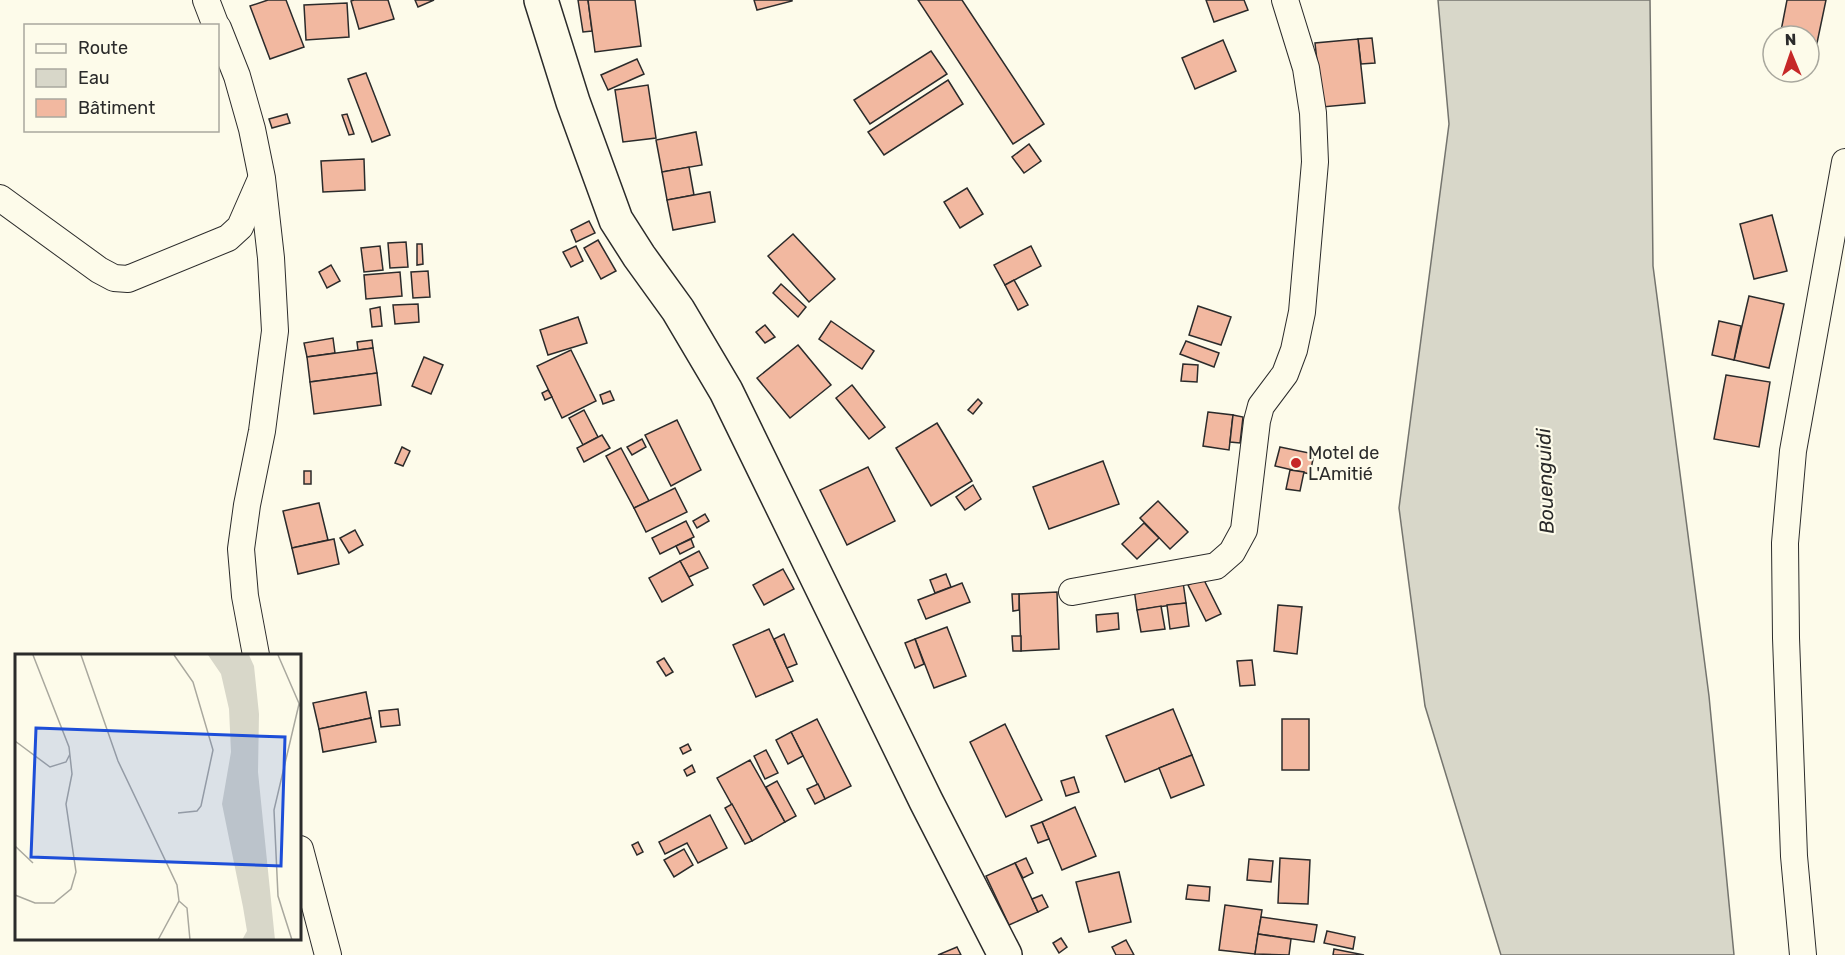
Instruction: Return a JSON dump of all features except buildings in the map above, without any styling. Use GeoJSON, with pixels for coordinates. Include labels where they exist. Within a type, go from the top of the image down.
{"type":"FeatureCollection","features":[{"type":"Feature","properties":{"kind":"main road"},"geometry":{"type":"LineString","coordinates":[[541,0],[573,102],[616,220],[678,310],[726,391],[926,801],[1005,955]]}},
{"type":"Feature","properties":{"kind":"street"},"geometry":{"type":"LineString","coordinates":[[206,0],[216,24]]}},
{"type":"Feature","properties":{"kind":"street"},"geometry":{"type":"LineString","coordinates":[[1072,592],[1216,566],[1232,552],[1244,530],[1257,421],[1261,406],[1285,374],[1294,350],[1302,312],[1311,221],[1315,162],[1313,113],[1306,68],[1285,0]]}},
{"type":"Feature","properties":{"kind":"street"},"geometry":{"type":"LineString","coordinates":[[219,32],[237,76],[252,129],[262,178],[271,258],[275,331],[262,431],[247,505],[241,549],[245,596],[256,654]]}},
{"type":"Feature","properties":{"kind":"street"},"geometry":{"type":"LineString","coordinates":[[1803,955],[1794,856],[1785,543],[1793,451],[1845,162]]}},
{"type":"Feature","properties":{"kind":"street"},"geometry":{"type":"LineString","coordinates":[[0,198],[99,270],[114,279],[128,279],[228,238],[240,227],[262,178]]}},
{"type":"Feature","properties":{"kind":"street"},"geometry":{"type":"LineString","coordinates":[[302,857],[328,955]]}},
{"type":"Feature","properties":{"kind":"water","name":"Bouenguidi"},"geometry":{"type":"Polygon","coordinates":[[[1438,0],[1650,0],[1653,266],[1709,696],[1734,955],[1501,955],[1425,706],[1399,508],[1449,124],[1438,0]]]}},
{"type":"Feature","properties":{"kind":"place","name":"Motel de L'Amitié"},"geometry":{"type":"Point","coordinates":[1296,463]}}]}
